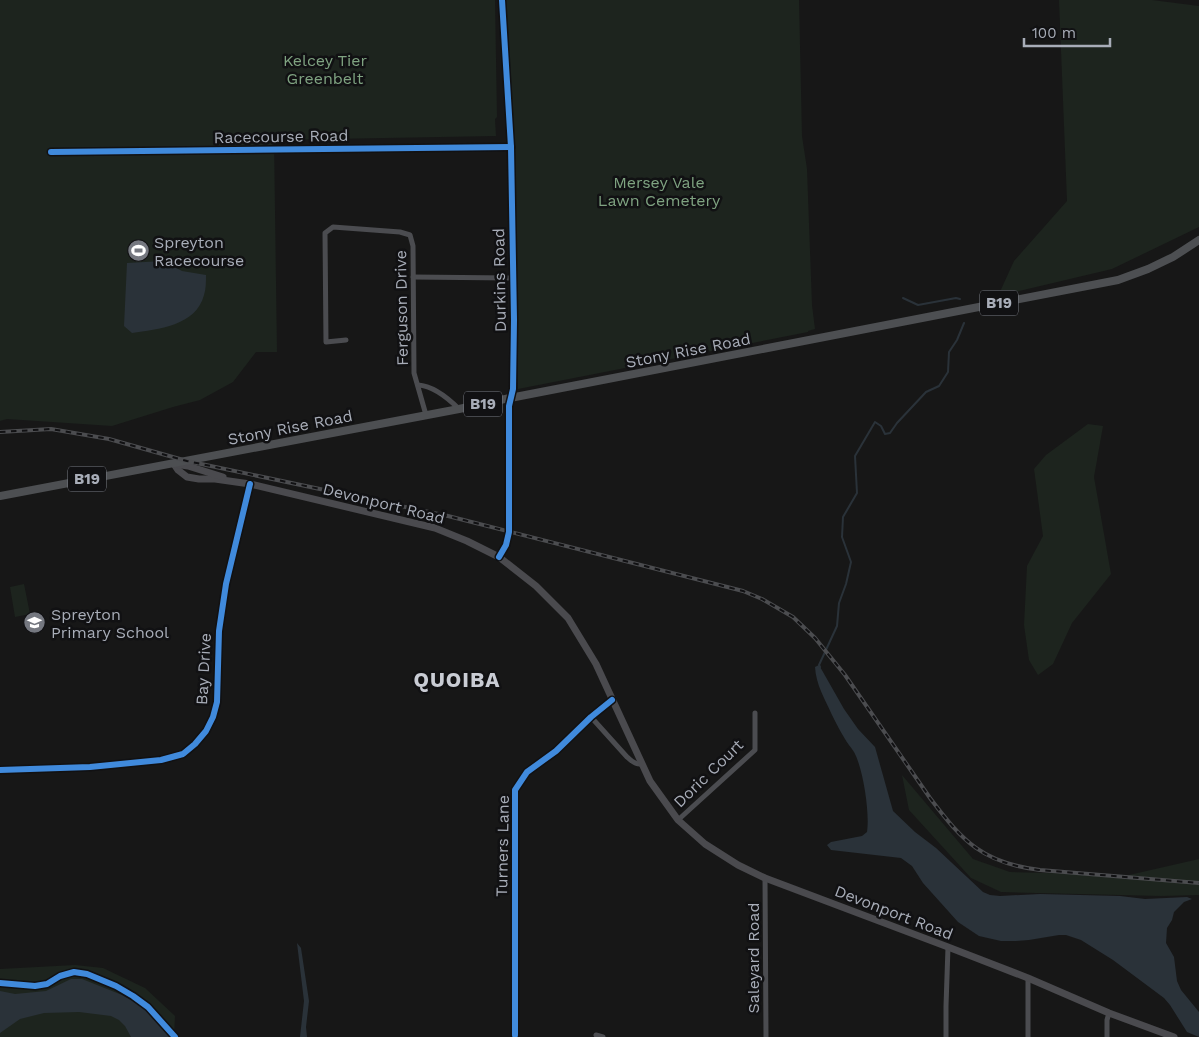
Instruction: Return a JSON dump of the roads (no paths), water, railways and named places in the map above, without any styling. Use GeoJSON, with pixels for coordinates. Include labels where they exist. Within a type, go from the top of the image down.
{"type":"FeatureCollection","features":[{"type":"Feature","properties":{"kind":"main road","name":"Stony Rise Road"},"geometry":{"type":"LineString","coordinates":[[174,464],[1118,280],[1173,257],[1199,240]]}},
{"type":"Feature","properties":{"kind":"main road","name":"Devonport Road"},"geometry":{"type":"LineString","coordinates":[[174,464],[187,477],[250,484],[435,528],[499,557],[536,586],[568,618],[596,664],[650,781],[678,820],[705,844],[738,865],[765,878],[1028,978],[1109,1013],[1174,1037]]}},
{"type":"Feature","properties":{"kind":"main road","name":"B19"},"geometry":{"type":"LineString","coordinates":[[0,496],[174,464]]}},
{"type":"Feature","properties":{"kind":"street","name":"Durkins Road"},"geometry":{"type":"LineString","coordinates":[[499,557],[506,545],[509,532],[510,398],[513,389],[514,320],[511,147],[502,0]]}},
{"type":"Feature","properties":{"kind":"street","name":"Racecourse Road"},"geometry":{"type":"LineString","coordinates":[[52,152],[511,147]]}},
{"type":"Feature","properties":{"kind":"street","name":"Ferguson Drive"},"geometry":{"type":"LineString","coordinates":[[346,340],[326,342],[325,233],[333,227],[400,232],[410,235],[413,246],[414,373],[426,415]]}},
{"type":"Feature","properties":{"kind":"street"},"geometry":{"type":"LineString","coordinates":[[413,277],[513,278]]}},
{"type":"Feature","properties":{"kind":"street"},"geometry":{"type":"LineString","coordinates":[[418,385],[432,388],[452,401],[460,409]]}},
{"type":"Feature","properties":{"kind":"street","name":"Bay Drive"},"geometry":{"type":"LineString","coordinates":[[0,770],[90,767],[161,760],[183,754],[195,744],[214,717],[219,631],[226,584],[250,484]]}},
{"type":"Feature","properties":{"kind":"street","name":"Turners Lane"},"geometry":{"type":"LineString","coordinates":[[515,1035],[515,790],[527,772],[556,751],[591,717],[612,700]]}},
{"type":"Feature","properties":{"kind":"street","name":"Doric Court"},"geometry":{"type":"LineString","coordinates":[[678,820],[755,750],[754,713]]}},
{"type":"Feature","properties":{"kind":"street","name":"Devonport Road"},"geometry":{"type":"LineString","coordinates":[[591,717],[627,757],[634,762],[642,764]]}},
{"type":"Feature","properties":{"kind":"street","name":"Saleyard Road"},"geometry":{"type":"LineString","coordinates":[[765,878],[766,1037]]}},
{"type":"Feature","properties":{"kind":"street"},"geometry":{"type":"LineString","coordinates":[[946,1037],[948,947]]}},
{"type":"Feature","properties":{"kind":"street"},"geometry":{"type":"LineString","coordinates":[[1028,978],[1028,1037]]}},
{"type":"Feature","properties":{"kind":"street"},"geometry":{"type":"LineString","coordinates":[[1107,1037],[1109,1013]]}},
{"type":"Feature","properties":{"kind":"street"},"geometry":{"type":"LineString","coordinates":[[596,1035],[603,1037]]}},
{"type":"Feature","properties":{"kind":"waterway"},"geometry":{"type":"LineString","coordinates":[[903,298],[918,305],[956,298],[960,299]]}},
{"type":"Feature","properties":{"kind":"waterway"},"geometry":{"type":"LineString","coordinates":[[820,667],[819,665],[837,626],[839,603],[851,562],[842,537],[843,517],[857,493],[855,456],[875,422],[881,426],[885,434],[890,433],[926,392],[939,386],[948,372],[949,352],[957,340],[964,323]]}},
{"type":"Feature","properties":{"kind":"railway"},"geometry":{"type":"LineString","coordinates":[[0,432],[51,429],[109,439],[187,461],[448,516],[743,591],[762,599],[793,617],[815,638],[845,675],[930,798],[953,827],[976,848],[989,856],[1020,867],[1199,883]]}},
{"type":"Feature","properties":{"kind":"place","name":"Spreyton Racecourse"},"geometry":{"type":"Point","coordinates":[138,251]}},
{"type":"Feature","properties":{"kind":"place","name":"Spreyton Primary School"},"geometry":{"type":"Point","coordinates":[35,623]}},
{"type":"Feature","properties":{"kind":"district","name":"QUOIBA"},"geometry":{"type":"Point","coordinates":[457,680]}},
{"type":"Feature","properties":{"kind":"park label","name":"Kelcey Tier Greenbelt"},"geometry":{"type":"Point","coordinates":[325,69]}},
{"type":"Feature","properties":{"kind":"park label","name":"Mersey Vale Lawn Cemetery"},"geometry":{"type":"Point","coordinates":[659,191]}}]}
